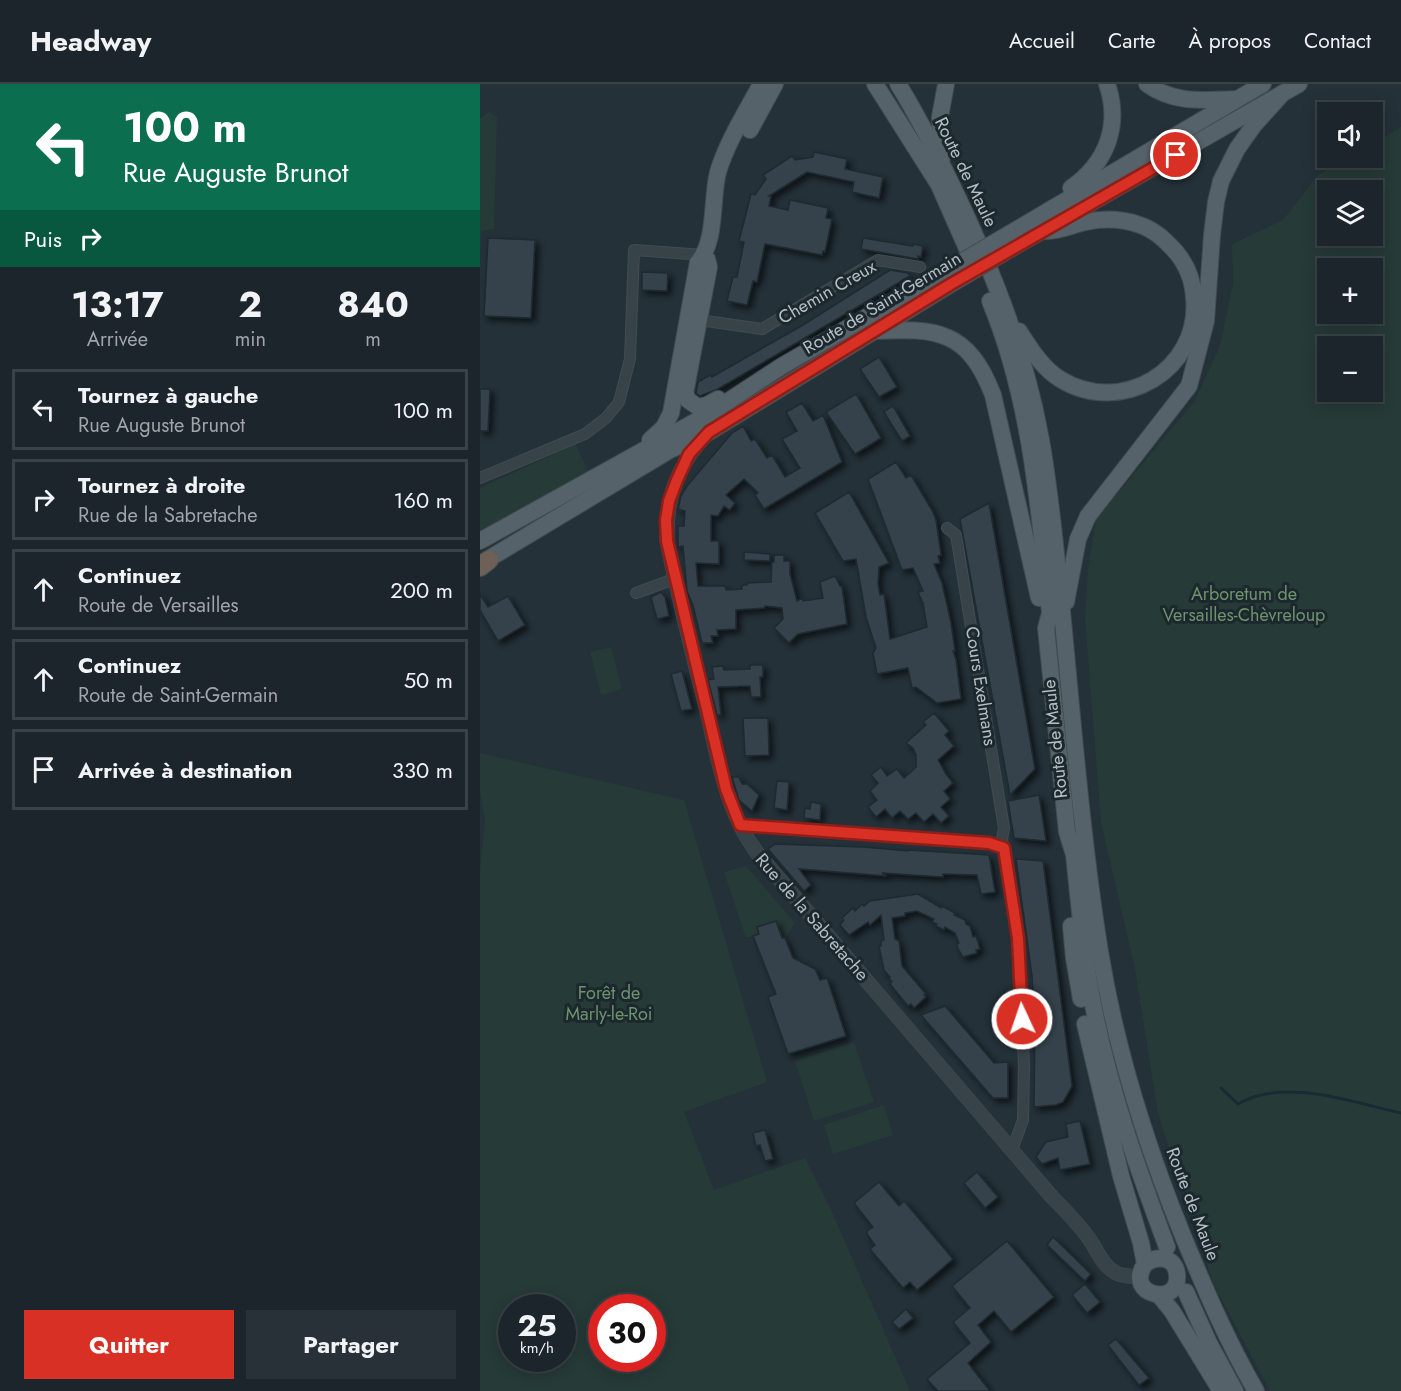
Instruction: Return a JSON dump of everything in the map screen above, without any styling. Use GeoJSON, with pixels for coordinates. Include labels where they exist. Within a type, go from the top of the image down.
{"type":"FeatureCollection","features":[{"type":"Feature","properties":{"kind":"main road"},"geometry":{"type":"LineString","coordinates":[[761,84],[725,155],[718,174],[705,255],[709,267],[685,393],[698,407],[707,405],[766,369],[782,366]]}},
{"type":"Feature","properties":{"kind":"main road"},"geometry":{"type":"LineString","coordinates":[[713,216],[735,158],[775,84]]}},
{"type":"Feature","properties":{"kind":"main road","name":"Route de Maule"},"geometry":{"type":"LineString","coordinates":[[875,84],[939,185],[992,304],[1007,348],[1029,440],[1036,483],[1050,613],[1046,628],[1067,832],[1074,855],[1095,1018],[1119,1110],[1167,1247]]}},
{"type":"Feature","properties":{"kind":"main road","name":"Route de Maule"},"geometry":{"type":"LineString","coordinates":[[898,84],[942,165],[973,230],[1018,343],[1041,439],[1054,534],[1078,774],[1100,951],[1111,1006],[1135,1101],[1168,1199],[1204,1287],[1256,1391]]}},
{"type":"Feature","properties":{"kind":"main road"},"geometry":{"type":"LineString","coordinates":[[942,165],[940,117],[946,84]]}},
{"type":"Feature","properties":{"kind":"main road"},"geometry":{"type":"LineString","coordinates":[[1006,310],[1043,365],[1059,379],[1091,392],[1127,391],[1146,384],[1161,375],[1175,362],[1185,347],[1193,328],[1195,308],[1193,290],[1189,275],[1180,258],[1155,232],[1142,225],[1107,219],[1087,222],[1055,232],[1041,224],[1043,205],[1079,182],[1093,170],[1103,152],[1110,137],[1113,119],[1112,100],[1107,84]]}},
{"type":"Feature","properties":{"kind":"main road"},"geometry":{"type":"LineString","coordinates":[[1147,84],[1172,97],[1188,100],[1237,99]]}},
{"type":"Feature","properties":{"kind":"main road","name":"Route de Saint-Germain"},"geometry":{"type":"LineString","coordinates":[[1041,224],[1263,84]]}},
{"type":"Feature","properties":{"kind":"main road","name":"Route de Saint-Germain"},"geometry":{"type":"LineString","coordinates":[[480,541],[707,415],[782,366],[949,277],[1041,224],[1299,84]]}},
{"type":"Feature","properties":{"kind":"main road"},"geometry":{"type":"LineString","coordinates":[[1062,614],[1069,592],[1071,568],[1078,539],[1088,516],[1189,386],[1206,321],[1212,235],[1221,181],[1254,125],[1282,94]]}},
{"type":"Feature","properties":{"kind":"main road"},"geometry":{"type":"LineString","coordinates":[[641,452],[642,445],[664,427],[671,413],[698,262],[705,255]]}},
{"type":"Feature","properties":{"kind":"main road","name":"Route de Saint-Germain"},"geometry":{"type":"LineString","coordinates":[[483,564],[670,450],[709,432],[873,331],[949,277]]}},
{"type":"Feature","properties":{"kind":"main road"},"geometry":{"type":"LineString","coordinates":[[873,331],[927,330],[942,335],[960,345],[975,360],[988,381],[1046,628]]}},
{"type":"Feature","properties":{"kind":"main road"},"geometry":{"type":"LineString","coordinates":[[1067,832],[1065,853],[1074,958],[1085,1022],[1120,1176],[1141,1243],[1141,1283],[1147,1291],[1159,1295],[1165,1294],[1174,1287],[1177,1252],[1169,1221],[1168,1199]]}},
{"type":"Feature","properties":{"kind":"main road"},"geometry":{"type":"LineString","coordinates":[[1142,1270],[1156,1258],[1162,1258],[1196,1290],[1246,1391]]}},
{"type":"Feature","properties":{"kind":"main road"},"geometry":{"type":"LineString","coordinates":[[1186,1292],[1209,1343],[1235,1391]]}},
{"type":"Feature","properties":{"kind":"main road"},"geometry":{"type":"LineString","coordinates":[[1159,1295],[1172,1311],[1221,1391]]}},
{"type":"Feature","properties":{"kind":"street"},"geometry":{"type":"LineString","coordinates":[[480,478],[585,434],[606,418],[619,402],[630,359],[634,250],[705,255]]}},
{"type":"Feature","properties":{"kind":"street","name":"Chemin Creux"},"geometry":{"type":"LineString","coordinates":[[699,320],[762,329],[878,260],[920,267]]}},
{"type":"Feature","properties":{"kind":"street","name":"Rue de la Sabretache"},"geometry":{"type":"LineString","coordinates":[[709,432],[689,454],[669,501],[666,520],[667,541],[674,579],[726,789],[740,825],[758,854],[1090,1239],[1105,1264],[1124,1276],[1142,1270]]}},
{"type":"Feature","properties":{"kind":"street","name":"Cours Exelmans"},"geometry":{"type":"LineString","coordinates":[[947,528],[956,535],[1004,828],[1002,839],[1018,938],[1024,1065],[1023,1120],[1012,1150]]}},
{"type":"Feature","properties":{"kind":"street"},"geometry":{"type":"LineString","coordinates":[[636,593],[674,579]]}},
{"type":"Feature","properties":{"kind":"street"},"geometry":{"type":"LineString","coordinates":[[740,825],[989,843],[1004,848]]}},
{"type":"Feature","properties":{"kind":"green space"},"geometry":{"type":"Polygon","coordinates":[[[488,112],[497,116],[494,229],[481,231],[480,260],[480,119],[488,112]]]}},
{"type":"Feature","properties":{"kind":"green space","name":"Arboretum de Versailles-Chèvreloup"},"geometry":{"type":"Polygon","coordinates":[[[1401,127],[1401,1391],[1270,1391],[1214,1285],[1158,1114],[1135,969],[1101,822],[1085,619],[1088,568],[1096,519],[1194,402],[1220,346],[1233,283],[1232,244],[1283,220],[1318,175],[1331,168],[1383,168],[1383,138],[1401,127]]]}},
{"type":"Feature","properties":{"kind":"green space"},"geometry":{"type":"Polygon","coordinates":[[[576,444],[590,477],[480,534],[480,488],[576,444]]]}},
{"type":"Feature","properties":{"kind":"green space"},"geometry":{"type":"Polygon","coordinates":[[[611,647],[622,689],[601,695],[590,652],[611,647]]]}},
{"type":"Feature","properties":{"kind":"green space","name":"Forêt de Marly-le-Roi"},"geometry":{"type":"Polygon","coordinates":[[[480,753],[684,800],[767,1082],[684,1112],[714,1190],[805,1158],[832,1212],[910,1391],[480,1391],[480,870],[485,821],[480,790],[480,753]]]}},
{"type":"Feature","properties":{"kind":"green space"},"geometry":{"type":"Polygon","coordinates":[[[746,866],[795,923],[785,938],[782,938],[776,921],[759,934],[746,938],[724,872],[746,866]]]}},
{"type":"Feature","properties":{"kind":"green space"},"geometry":{"type":"Polygon","coordinates":[[[854,1042],[874,1102],[814,1121],[795,1061],[854,1042]]]}},
{"type":"Feature","properties":{"kind":"green space"},"geometry":{"type":"Polygon","coordinates":[[[884,1105],[893,1135],[833,1154],[824,1125],[884,1105]]]}},
{"type":"Feature","properties":{"kind":"building"},"geometry":{"type":"Polygon","coordinates":[[[814,152],[847,159],[845,169],[883,177],[879,198],[852,192],[854,182],[807,172],[769,196],[771,196],[769,206],[788,210],[790,200],[828,208],[826,218],[832,219],[825,252],[823,251],[822,255],[765,244],[757,282],[753,281],[747,305],[727,301],[733,277],[737,277],[744,242],[739,241],[751,194],[755,195],[766,179],[763,175],[792,156],[795,160],[813,157],[814,152]]]}},
{"type":"Feature","properties":{"kind":"building"},"geometry":{"type":"Polygon","coordinates":[[[488,238],[535,240],[531,318],[484,316],[488,238]]]}},
{"type":"Feature","properties":{"kind":"building"},"geometry":{"type":"Polygon","coordinates":[[[863,238],[923,246],[921,257],[918,256],[918,259],[861,249],[863,238]]]}},
{"type":"Feature","properties":{"kind":"building"},"geometry":{"type":"Polygon","coordinates":[[[890,270],[908,273],[910,276],[718,389],[700,396],[696,393],[698,382],[710,375],[712,377],[803,325],[890,270]]]}},
{"type":"Feature","properties":{"kind":"building"},"geometry":{"type":"Polygon","coordinates":[[[642,272],[668,273],[667,291],[642,290],[642,272]]]}},
{"type":"Feature","properties":{"kind":"building"},"geometry":{"type":"Polygon","coordinates":[[[879,357],[897,387],[879,397],[860,369],[879,357]]]}},
{"type":"Feature","properties":{"kind":"building"},"geometry":{"type":"Polygon","coordinates":[[[480,389],[490,389],[488,431],[480,431],[480,389]]]}},
{"type":"Feature","properties":{"kind":"building"},"geometry":{"type":"Polygon","coordinates":[[[856,394],[881,438],[855,454],[826,412],[856,394]]]}},
{"type":"Feature","properties":{"kind":"building"},"geometry":{"type":"Polygon","coordinates":[[[802,403],[813,421],[823,415],[842,462],[764,509],[755,495],[758,493],[744,479],[726,495],[735,503],[730,510],[724,506],[718,516],[711,515],[711,541],[719,541],[719,564],[696,563],[698,586],[725,586],[726,590],[742,589],[742,585],[747,585],[747,583],[771,582],[774,555],[784,555],[784,561],[790,561],[790,574],[797,601],[803,598],[803,601],[823,598],[820,582],[835,576],[842,586],[847,624],[798,634],[789,643],[774,628],[783,619],[782,608],[765,606],[764,608],[736,610],[736,629],[717,630],[718,636],[711,636],[713,643],[702,643],[693,605],[687,591],[683,546],[678,547],[678,526],[684,526],[685,511],[678,509],[681,496],[732,433],[743,426],[751,441],[755,439],[767,458],[772,455],[785,477],[800,468],[782,439],[797,431],[786,412],[802,403]]]}},
{"type":"Feature","properties":{"kind":"building"},"geometry":{"type":"Polygon","coordinates":[[[893,406],[910,436],[902,441],[884,412],[893,406]]]}},
{"type":"Feature","properties":{"kind":"building"},"geometry":{"type":"Polygon","coordinates":[[[896,462],[906,478],[911,475],[936,520],[941,555],[938,556],[940,563],[934,564],[942,583],[951,623],[961,699],[937,703],[916,687],[912,688],[908,668],[877,674],[873,653],[876,648],[866,617],[856,559],[843,561],[815,513],[849,492],[889,563],[879,567],[878,584],[880,595],[884,594],[890,639],[927,627],[923,603],[918,592],[923,591],[913,568],[902,570],[868,479],[896,462]]]}},
{"type":"Feature","properties":{"kind":"building"},"geometry":{"type":"Polygon","coordinates":[[[989,503],[1035,769],[1010,795],[960,519],[989,503]]]}},
{"type":"Feature","properties":{"kind":"building"},"geometry":{"type":"Polygon","coordinates":[[[744,552],[770,554],[770,561],[744,560],[744,552]]]}},
{"type":"Feature","properties":{"kind":"building"},"geometry":{"type":"Polygon","coordinates":[[[661,592],[665,597],[669,616],[657,619],[651,597],[661,592]]]}},
{"type":"Feature","properties":{"kind":"building"},"geometry":{"type":"Polygon","coordinates":[[[480,594],[488,607],[508,596],[525,625],[498,641],[480,610],[480,594]]]}},
{"type":"Feature","properties":{"kind":"building"},"geometry":{"type":"Polygon","coordinates":[[[750,665],[763,665],[763,677],[760,677],[761,697],[751,697],[750,686],[718,687],[721,715],[717,715],[708,680],[714,679],[712,667],[723,666],[724,670],[750,669],[750,665]]]}},
{"type":"Feature","properties":{"kind":"building"},"geometry":{"type":"Polygon","coordinates":[[[682,671],[692,709],[681,711],[671,674],[682,671]]]}},
{"type":"Feature","properties":{"kind":"building"},"geometry":{"type":"Polygon","coordinates":[[[934,713],[949,731],[945,735],[954,746],[938,760],[953,783],[944,791],[950,799],[941,807],[949,816],[941,823],[933,814],[924,822],[916,813],[908,819],[900,811],[892,818],[885,809],[876,817],[868,807],[877,800],[870,791],[878,783],[871,775],[881,767],[887,776],[897,769],[904,778],[912,771],[916,767],[916,755],[913,748],[906,743],[926,725],[923,722],[934,713]]]}},
{"type":"Feature","properties":{"kind":"building"},"geometry":{"type":"Polygon","coordinates":[[[743,718],[768,718],[769,755],[745,756],[743,718]]]}},
{"type":"Feature","properties":{"kind":"building"},"geometry":{"type":"Polygon","coordinates":[[[732,777],[739,777],[742,784],[747,784],[759,795],[752,811],[739,800],[732,777]]]}},
{"type":"Feature","properties":{"kind":"building"},"geometry":{"type":"Polygon","coordinates":[[[777,781],[789,782],[787,810],[774,808],[777,781]]]}},
{"type":"Feature","properties":{"kind":"building"},"geometry":{"type":"Polygon","coordinates":[[[1039,795],[1046,841],[1014,838],[1008,801],[1039,795]]]}},
{"type":"Feature","properties":{"kind":"building"},"geometry":{"type":"Polygon","coordinates":[[[811,802],[821,804],[820,820],[804,818],[805,808],[810,809],[811,802]]]}},
{"type":"Feature","properties":{"kind":"building"},"geometry":{"type":"Polygon","coordinates":[[[775,844],[989,855],[995,892],[981,894],[977,875],[943,874],[943,877],[882,873],[887,876],[799,869],[811,885],[804,891],[768,849],[775,844]]]}},
{"type":"Feature","properties":{"kind":"building"},"geometry":{"type":"Polygon","coordinates":[[[1016,859],[1043,861],[1072,1086],[1063,1102],[1056,1105],[1034,1107],[1035,1024],[1032,976],[1016,859]]]}},
{"type":"Feature","properties":{"kind":"building"},"geometry":{"type":"Polygon","coordinates":[[[918,894],[965,920],[970,926],[973,937],[976,936],[980,949],[976,950],[977,953],[963,957],[958,949],[957,944],[959,943],[955,933],[945,927],[944,930],[936,926],[937,924],[932,922],[934,919],[917,911],[892,918],[895,939],[899,941],[902,966],[926,994],[924,995],[926,997],[914,1008],[911,1004],[908,1006],[890,984],[892,982],[890,977],[884,970],[879,946],[884,940],[881,915],[870,925],[868,922],[849,935],[840,925],[844,920],[842,918],[853,908],[855,911],[862,904],[864,906],[870,901],[918,894]]]}},
{"type":"Feature","properties":{"kind":"building"},"geometry":{"type":"Polygon","coordinates":[[[776,921],[793,958],[815,969],[820,980],[827,978],[846,1036],[788,1054],[768,997],[776,994],[753,936],[759,934],[757,927],[776,921]]]}},
{"type":"Feature","properties":{"kind":"building"},"geometry":{"type":"Polygon","coordinates":[[[945,1006],[994,1063],[1008,1062],[1008,1098],[993,1098],[921,1015],[945,1006]]]}},
{"type":"Feature","properties":{"kind":"building"},"geometry":{"type":"Polygon","coordinates":[[[1080,1121],[1090,1164],[1060,1170],[1058,1158],[1042,1164],[1036,1157],[1046,1142],[1068,1137],[1066,1124],[1080,1121]]]}},
{"type":"Feature","properties":{"kind":"building"},"geometry":{"type":"Polygon","coordinates":[[[765,1130],[773,1159],[765,1161],[760,1145],[756,1146],[753,1133],[765,1130]]]}},
{"type":"Feature","properties":{"kind":"building"},"geometry":{"type":"Polygon","coordinates":[[[977,1172],[998,1197],[985,1208],[964,1183],[977,1172]]]}},
{"type":"Feature","properties":{"kind":"building"},"geometry":{"type":"Polygon","coordinates":[[[879,1182],[899,1206],[904,1201],[953,1259],[917,1290],[910,1282],[903,1288],[870,1249],[875,1245],[867,1231],[873,1227],[854,1203],[879,1182]]]}},
{"type":"Feature","properties":{"kind":"building"},"geometry":{"type":"Polygon","coordinates":[[[1053,1237],[1091,1274],[1085,1281],[1047,1245],[1053,1237]]]}},
{"type":"Feature","properties":{"kind":"building"},"geometry":{"type":"Polygon","coordinates":[[[1007,1241],[1054,1297],[1011,1332],[994,1311],[978,1325],[991,1342],[968,1363],[990,1391],[938,1391],[927,1379],[970,1343],[953,1322],[970,1308],[952,1286],[1007,1241]]]}},
{"type":"Feature","properties":{"kind":"building"},"geometry":{"type":"Polygon","coordinates":[[[1085,1284],[1100,1302],[1087,1313],[1072,1295],[1085,1284]]]}},
{"type":"Feature","properties":{"kind":"building"},"geometry":{"type":"Polygon","coordinates":[[[906,1309],[913,1318],[899,1329],[892,1322],[906,1309]]]}},
{"type":"Feature","properties":{"kind":"building"},"geometry":{"type":"Polygon","coordinates":[[[1116,1339],[1149,1378],[1139,1385],[1108,1345],[1116,1339]]]}},
{"type":"Feature","properties":{"kind":"waterway"},"geometry":{"type":"LineString","coordinates":[[1221,1088],[1238,1104],[1256,1096],[1276,1092],[1297,1092],[1340,1098],[1401,1113]]}},
{"type":"Feature","properties":{"kind":"route"},"geometry":{"type":"LineString","coordinates":[[1022,1019],[1018,938],[1004,848],[989,843],[740,825],[726,789],[674,579],[667,541],[666,520],[669,501],[689,454],[709,432],[951,284],[1176,155]]}}]}
